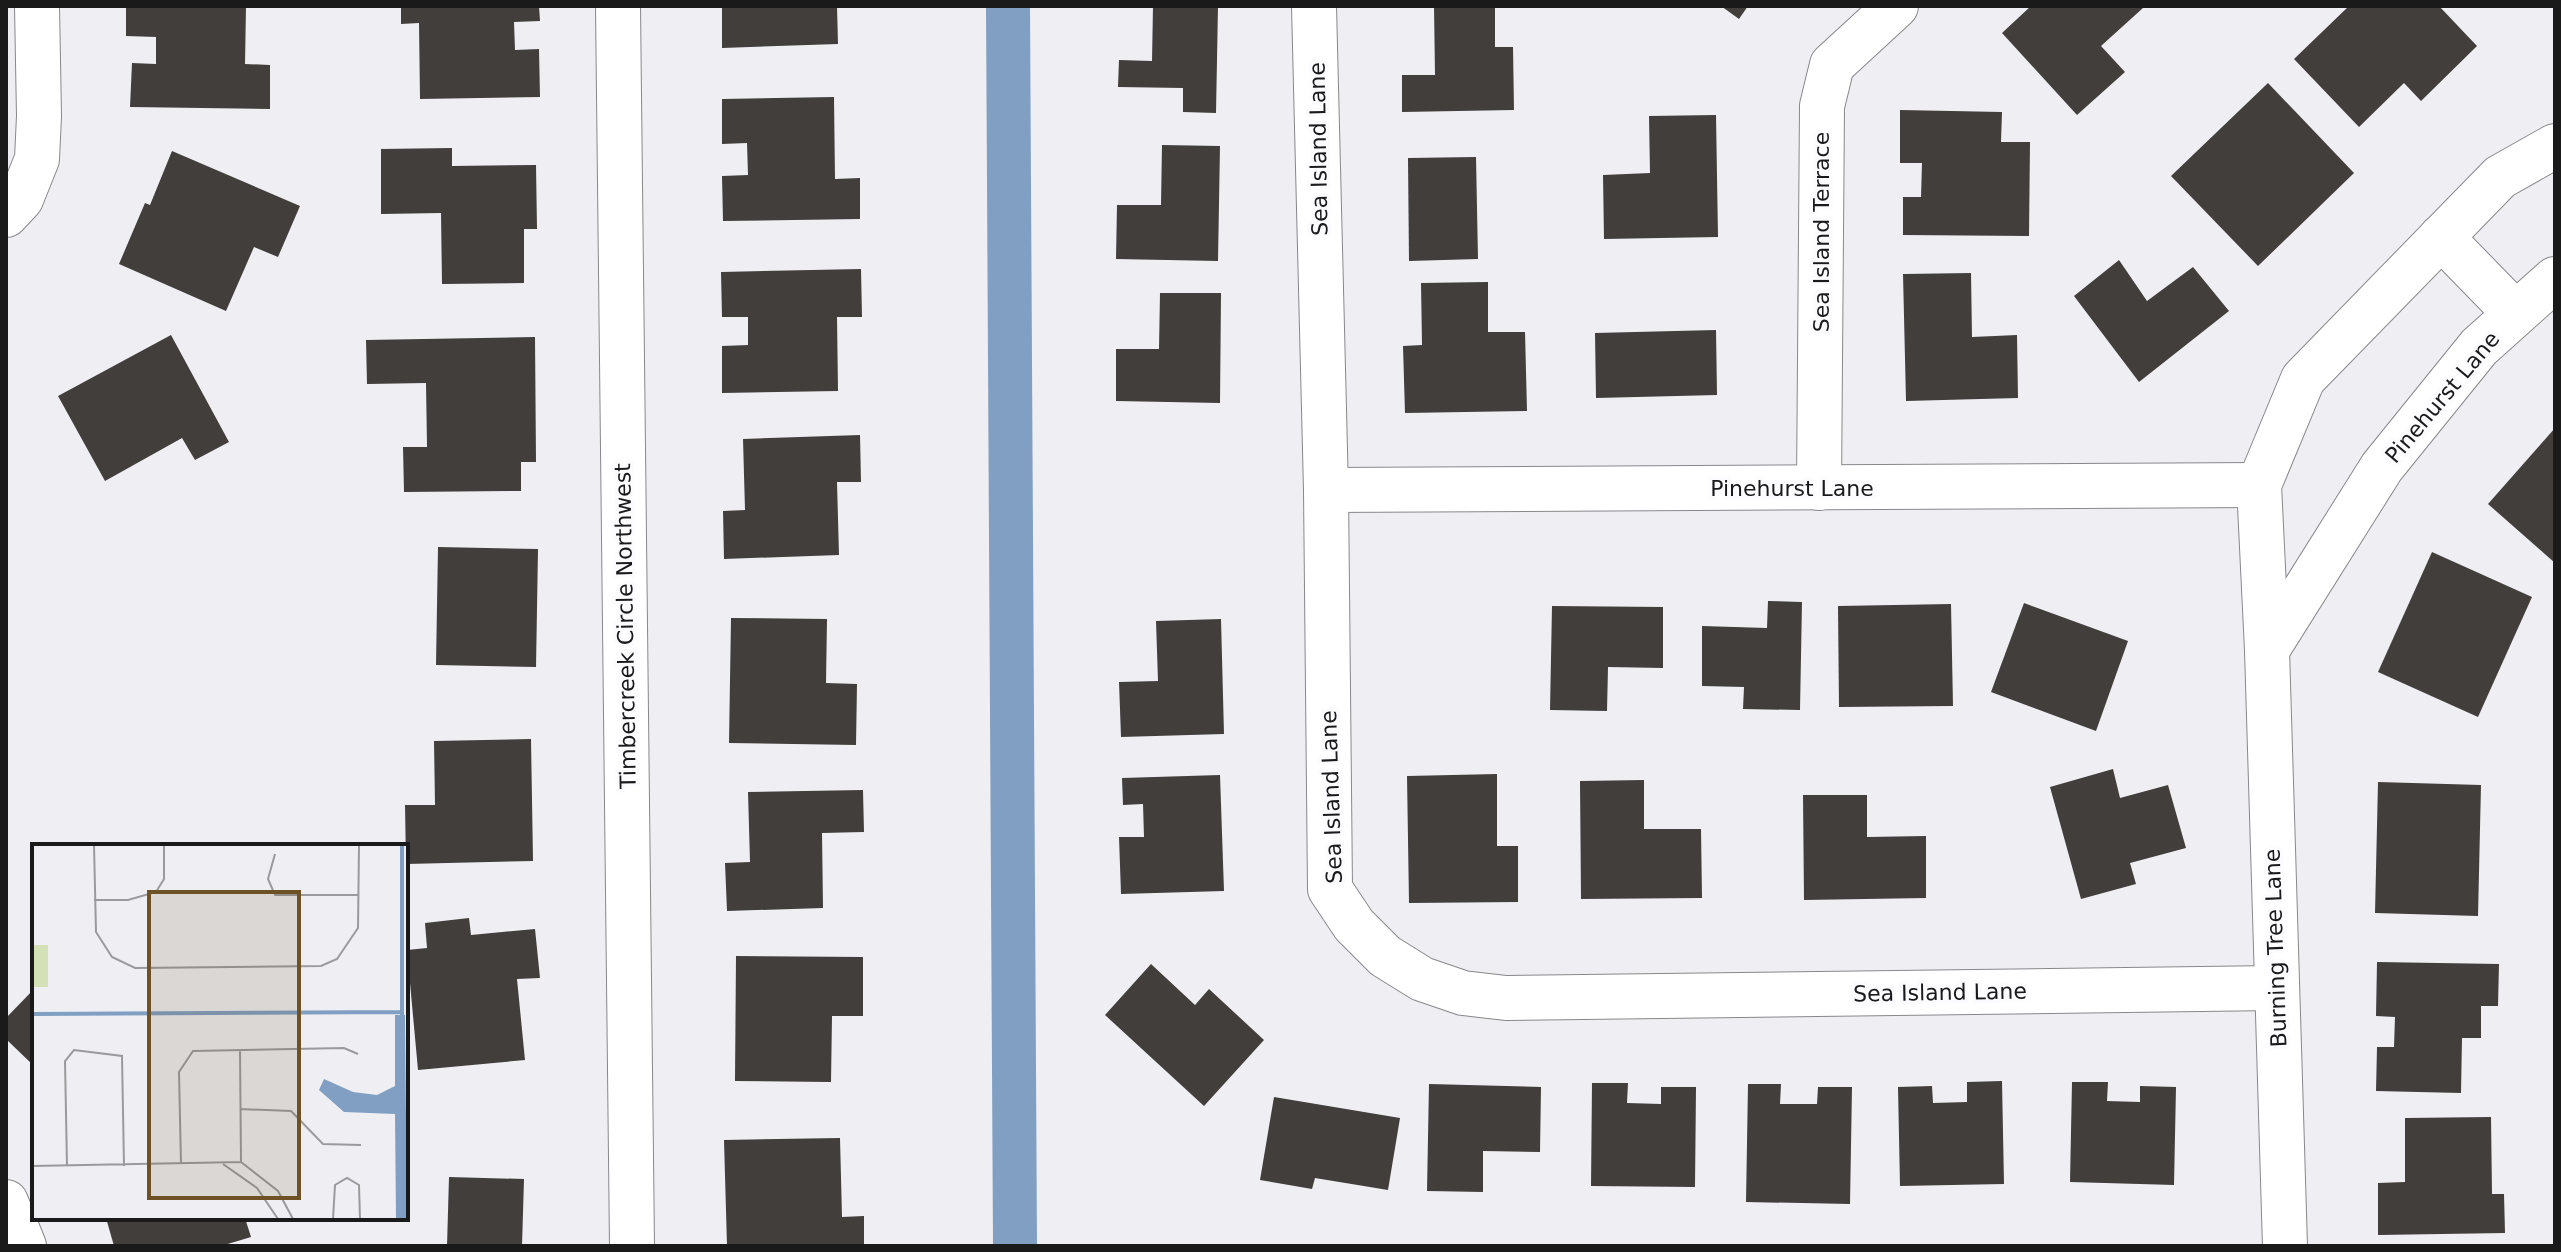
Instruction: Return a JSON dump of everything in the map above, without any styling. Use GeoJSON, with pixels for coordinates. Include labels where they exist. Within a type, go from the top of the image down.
{"type":"FeatureCollection","features":[{"type":"Feature","properties":{"kind":"street"},"geometry":{"type":"LineString","coordinates":[[6,215],[21,199],[37,159],[37,6]]}},
{"type":"Feature","properties":{"kind":"street","name":"Timbercreek Circle Northwest"},"geometry":{"type":"LineString","coordinates":[[618,6],[632,1246]]}},
{"type":"Feature","properties":{"kind":"street","name":"Sea Island Lane"},"geometry":{"type":"LineString","coordinates":[[1314,6],[1326,490],[1330,889],[1354,925],[1385,956],[1422,979],[1463,993],[1506,998],[2276,988]]}},
{"type":"Feature","properties":{"kind":"street","name":"Sea Island Terrace"},"geometry":{"type":"LineString","coordinates":[[1819,488],[1822,106],[1832,65],[1896,6]]}},
{"type":"Feature","properties":{"kind":"street"},"geometry":{"type":"LineString","coordinates":[[2259,485],[2303,379],[2500,177],[2555,146]]}},
{"type":"Feature","properties":{"kind":"street"},"geometry":{"type":"LineString","coordinates":[[2441,237],[2515,313]]}},
{"type":"Feature","properties":{"kind":"street","name":"Pinehurst Lane"},"geometry":{"type":"LineString","coordinates":[[2267,650],[2382,467],[2479,347],[2555,279]]}},
{"type":"Feature","properties":{"kind":"street","name":"Pinehurst Lane"},"geometry":{"type":"LineString","coordinates":[[1326,490],[2259,485]]}},
{"type":"Feature","properties":{"kind":"street","name":"Burning Tree Lane"},"geometry":{"type":"LineString","coordinates":[[2259,485],[2285,1246]]}},
{"type":"Feature","properties":{"kind":"street"},"geometry":{"type":"LineString","coordinates":[[6,1202],[24,1246]]}},
{"type":"Feature","properties":{"kind":"building"},"geometry":{"type":"Polygon","coordinates":[[[126,6],[246,6],[245,64],[270,65],[270,109],[130,107],[132,63],[156,64],[156,37],[126,36],[126,6]]]}},
{"type":"Feature","properties":{"kind":"building"},"geometry":{"type":"Polygon","coordinates":[[[401,6],[539,6],[540,21],[514,22],[515,50],[539,49],[540,97],[420,99],[419,23],[401,24],[401,6]]]}},
{"type":"Feature","properties":{"kind":"building"},"geometry":{"type":"Polygon","coordinates":[[[722,6],[837,6],[838,44],[722,48],[722,6]]]}},
{"type":"Feature","properties":{"kind":"building"},"geometry":{"type":"Polygon","coordinates":[[[1153,6],[1218,6],[1216,113],[1183,112],[1183,88],[1118,87],[1119,60],[1152,61],[1153,6]]]}},
{"type":"Feature","properties":{"kind":"building"},"geometry":{"type":"Polygon","coordinates":[[[1434,6],[1495,6],[1495,47],[1513,47],[1514,110],[1402,112],[1402,75],[1435,75],[1434,6]]]}},
{"type":"Feature","properties":{"kind":"building"},"geometry":{"type":"Polygon","coordinates":[[[1721,6],[1748,6],[1739,19],[1721,6]]]}},
{"type":"Feature","properties":{"kind":"building"},"geometry":{"type":"Polygon","coordinates":[[[2031,6],[2143,8],[2101,46],[2125,72],[2077,115],[2002,33],[2031,6]]]}},
{"type":"Feature","properties":{"kind":"building"},"geometry":{"type":"Polygon","coordinates":[[[2349,6],[2439,6],[2477,46],[2421,101],[2404,83],[2359,127],[2294,59],[2349,6]]]}},
{"type":"Feature","properties":{"kind":"building"},"geometry":{"type":"Polygon","coordinates":[[[2268,83],[2354,173],[2258,266],[2171,176],[2268,83]]]}},
{"type":"Feature","properties":{"kind":"building"},"geometry":{"type":"Polygon","coordinates":[[[834,97],[835,179],[860,178],[860,219],[723,221],[722,176],[748,175],[747,143],[722,144],[722,99],[834,97]]]}},
{"type":"Feature","properties":{"kind":"building"},"geometry":{"type":"Polygon","coordinates":[[[1900,110],[2002,112],[2001,142],[2030,142],[2029,236],[1903,235],[1903,197],[1921,197],[1922,163],[1900,163],[1900,110]]]}},
{"type":"Feature","properties":{"kind":"building"},"geometry":{"type":"Polygon","coordinates":[[[1716,115],[1718,237],[1604,239],[1603,175],[1650,173],[1649,116],[1716,115]]]}},
{"type":"Feature","properties":{"kind":"building"},"geometry":{"type":"Polygon","coordinates":[[[1162,145],[1220,146],[1218,261],[1116,259],[1117,205],[1161,205],[1162,145]]]}},
{"type":"Feature","properties":{"kind":"building"},"geometry":{"type":"Polygon","coordinates":[[[452,148],[452,166],[536,165],[537,229],[524,229],[524,283],[442,284],[441,213],[381,214],[381,149],[452,148]]]}},
{"type":"Feature","properties":{"kind":"building"},"geometry":{"type":"Polygon","coordinates":[[[172,151],[300,206],[278,257],[254,247],[226,311],[119,264],[145,203],[150,205],[172,151]]]}},
{"type":"Feature","properties":{"kind":"building"},"geometry":{"type":"Polygon","coordinates":[[[1476,157],[1478,259],[1409,261],[1408,158],[1476,157]]]}},
{"type":"Feature","properties":{"kind":"building"},"geometry":{"type":"Polygon","coordinates":[[[2119,260],[2147,301],[2193,267],[2229,311],[2139,382],[2074,296],[2119,260]]]}},
{"type":"Feature","properties":{"kind":"building"},"geometry":{"type":"Polygon","coordinates":[[[861,269],[862,317],[837,317],[838,391],[722,393],[722,346],[748,345],[748,317],[722,317],[721,272],[861,269]]]}},
{"type":"Feature","properties":{"kind":"building"},"geometry":{"type":"Polygon","coordinates":[[[1971,273],[1972,337],[2017,335],[2018,398],[1906,401],[1903,274],[1971,273]]]}},
{"type":"Feature","properties":{"kind":"building"},"geometry":{"type":"Polygon","coordinates":[[[1488,282],[1488,332],[1525,332],[1527,411],[1405,413],[1403,346],[1422,345],[1421,283],[1488,282]]]}},
{"type":"Feature","properties":{"kind":"building"},"geometry":{"type":"Polygon","coordinates":[[[1160,293],[1221,293],[1220,403],[1116,401],[1116,349],[1159,349],[1160,293]]]}},
{"type":"Feature","properties":{"kind":"building"},"geometry":{"type":"Polygon","coordinates":[[[1716,330],[1717,395],[1596,398],[1595,333],[1716,330]]]}},
{"type":"Feature","properties":{"kind":"building"},"geometry":{"type":"Polygon","coordinates":[[[171,335],[229,442],[195,460],[182,438],[105,481],[58,396],[171,335]]]}},
{"type":"Feature","properties":{"kind":"building"},"geometry":{"type":"Polygon","coordinates":[[[535,337],[536,462],[521,462],[521,491],[404,492],[403,447],[427,447],[426,383],[367,384],[366,340],[535,337]]]}},
{"type":"Feature","properties":{"kind":"building"},"geometry":{"type":"Polygon","coordinates":[[[2555,428],[2555,563],[2488,504],[2555,428]]]}},
{"type":"Feature","properties":{"kind":"building"},"geometry":{"type":"Polygon","coordinates":[[[860,435],[861,482],[837,482],[839,555],[724,559],[723,511],[745,510],[743,439],[860,435]]]}},
{"type":"Feature","properties":{"kind":"building"},"geometry":{"type":"Polygon","coordinates":[[[438,547],[538,549],[536,667],[436,665],[438,547]]]}},
{"type":"Feature","properties":{"kind":"building"},"geometry":{"type":"Polygon","coordinates":[[[2432,552],[2532,597],[2478,717],[2378,672],[2432,552]]]}},
{"type":"Feature","properties":{"kind":"building"},"geometry":{"type":"Polygon","coordinates":[[[1768,601],[1802,602],[1800,710],[1743,709],[1744,687],[1702,686],[1702,626],[1767,628],[1768,601]]]}},
{"type":"Feature","properties":{"kind":"building"},"geometry":{"type":"Polygon","coordinates":[[[2024,603],[2128,641],[2096,731],[1991,692],[2024,603]]]}},
{"type":"Feature","properties":{"kind":"building"},"geometry":{"type":"Polygon","coordinates":[[[1951,604],[1953,706],[1839,707],[1838,606],[1951,604]]]}},
{"type":"Feature","properties":{"kind":"building"},"geometry":{"type":"Polygon","coordinates":[[[1552,606],[1663,607],[1663,668],[1608,667],[1607,711],[1550,710],[1552,606]]]}},
{"type":"Feature","properties":{"kind":"building"},"geometry":{"type":"Polygon","coordinates":[[[731,618],[827,619],[826,683],[857,684],[856,745],[729,743],[731,618]]]}},
{"type":"Feature","properties":{"kind":"building"},"geometry":{"type":"Polygon","coordinates":[[[1221,619],[1224,734],[1121,737],[1119,682],[1158,681],[1156,621],[1221,619]]]}},
{"type":"Feature","properties":{"kind":"building"},"geometry":{"type":"Polygon","coordinates":[[[531,739],[533,861],[408,864],[405,805],[435,805],[434,741],[531,739]]]}},
{"type":"Feature","properties":{"kind":"building"},"geometry":{"type":"Polygon","coordinates":[[[2113,769],[2120,798],[2168,785],[2186,848],[2130,863],[2136,884],[2081,899],[2050,787],[2113,769]]]}},
{"type":"Feature","properties":{"kind":"building"},"geometry":{"type":"Polygon","coordinates":[[[1497,774],[1497,846],[1518,846],[1518,902],[1409,903],[1407,776],[1497,774]]]}},
{"type":"Feature","properties":{"kind":"building"},"geometry":{"type":"Polygon","coordinates":[[[1220,775],[1224,891],[1121,894],[1119,837],[1144,837],[1143,804],[1123,805],[1122,778],[1220,775]]]}},
{"type":"Feature","properties":{"kind":"building"},"geometry":{"type":"Polygon","coordinates":[[[1644,780],[1644,829],[1701,829],[1702,898],[1581,899],[1580,781],[1644,780]]]}},
{"type":"Feature","properties":{"kind":"building"},"geometry":{"type":"Polygon","coordinates":[[[2378,782],[2481,785],[2478,916],[2375,913],[2378,782]]]}},
{"type":"Feature","properties":{"kind":"building"},"geometry":{"type":"Polygon","coordinates":[[[863,790],[864,832],[822,833],[823,908],[727,911],[725,863],[750,862],[748,792],[863,790]]]}},
{"type":"Feature","properties":{"kind":"building"},"geometry":{"type":"Polygon","coordinates":[[[1803,795],[1867,795],[1867,837],[1926,836],[1926,898],[1804,900],[1803,795]]]}},
{"type":"Feature","properties":{"kind":"building"},"geometry":{"type":"Polygon","coordinates":[[[469,918],[471,935],[535,929],[540,978],[517,979],[525,1060],[418,1070],[408,950],[427,948],[425,923],[469,918]]]}},
{"type":"Feature","properties":{"kind":"building"},"geometry":{"type":"Polygon","coordinates":[[[736,956],[863,957],[863,1016],[832,1016],[831,1082],[735,1081],[736,956]]]}},
{"type":"Feature","properties":{"kind":"building"},"geometry":{"type":"Polygon","coordinates":[[[2377,962],[2499,964],[2498,1006],[2481,1006],[2481,1038],[2462,1038],[2461,1093],[2376,1091],[2377,1047],[2394,1047],[2395,1017],[2376,1016],[2377,962]]]}},
{"type":"Feature","properties":{"kind":"building"},"geometry":{"type":"Polygon","coordinates":[[[1151,964],[1195,1005],[1209,989],[1264,1040],[1204,1106],[1105,1015],[1151,964]]]}},
{"type":"Feature","properties":{"kind":"building"},"geometry":{"type":"Polygon","coordinates":[[[32,991],[32,1064],[6,1039],[6,1018],[32,991]]]}},
{"type":"Feature","properties":{"kind":"building"},"geometry":{"type":"Polygon","coordinates":[[[2002,1081],[2004,1184],[1900,1186],[1898,1087],[1932,1086],[1933,1103],[1967,1102],[1967,1082],[2002,1081]]]}},
{"type":"Feature","properties":{"kind":"building"},"geometry":{"type":"Polygon","coordinates":[[[2072,1082],[2108,1082],[2107,1101],[2140,1102],[2140,1086],[2176,1087],[2174,1185],[2070,1182],[2072,1082]]]}},
{"type":"Feature","properties":{"kind":"building"},"geometry":{"type":"Polygon","coordinates":[[[1592,1083],[1628,1083],[1627,1103],[1661,1104],[1661,1087],[1696,1087],[1695,1187],[1591,1186],[1592,1083]]]}},
{"type":"Feature","properties":{"kind":"building"},"geometry":{"type":"Polygon","coordinates":[[[1429,1084],[1541,1087],[1540,1152],[1483,1151],[1483,1192],[1427,1191],[1429,1084]]]}},
{"type":"Feature","properties":{"kind":"building"},"geometry":{"type":"Polygon","coordinates":[[[1748,1084],[1781,1084],[1780,1104],[1817,1104],[1818,1087],[1852,1087],[1850,1204],[1746,1202],[1748,1084]]]}},
{"type":"Feature","properties":{"kind":"building"},"geometry":{"type":"Polygon","coordinates":[[[1274,1097],[1400,1118],[1388,1190],[1315,1178],[1312,1189],[1260,1180],[1274,1097]]]}},
{"type":"Feature","properties":{"kind":"building"},"geometry":{"type":"Polygon","coordinates":[[[2491,1117],[2492,1194],[2504,1194],[2505,1233],[2378,1235],[2378,1183],[2405,1182],[2405,1118],[2491,1117]]]}},
{"type":"Feature","properties":{"kind":"building"},"geometry":{"type":"Polygon","coordinates":[[[840,1138],[842,1217],[864,1216],[864,1246],[727,1246],[724,1140],[840,1138]]]}},
{"type":"Feature","properties":{"kind":"building"},"geometry":{"type":"Polygon","coordinates":[[[449,1177],[524,1179],[522,1246],[447,1246],[449,1177]]]}},
{"type":"Feature","properties":{"kind":"building"},"geometry":{"type":"Polygon","coordinates":[[[107,1220],[246,1220],[251,1237],[221,1246],[114,1246],[107,1220]]]}},
{"type":"Feature","properties":{"kind":"waterway"},"geometry":{"type":"LineString","coordinates":[[1008,6],[1015,1246]]}}]}
